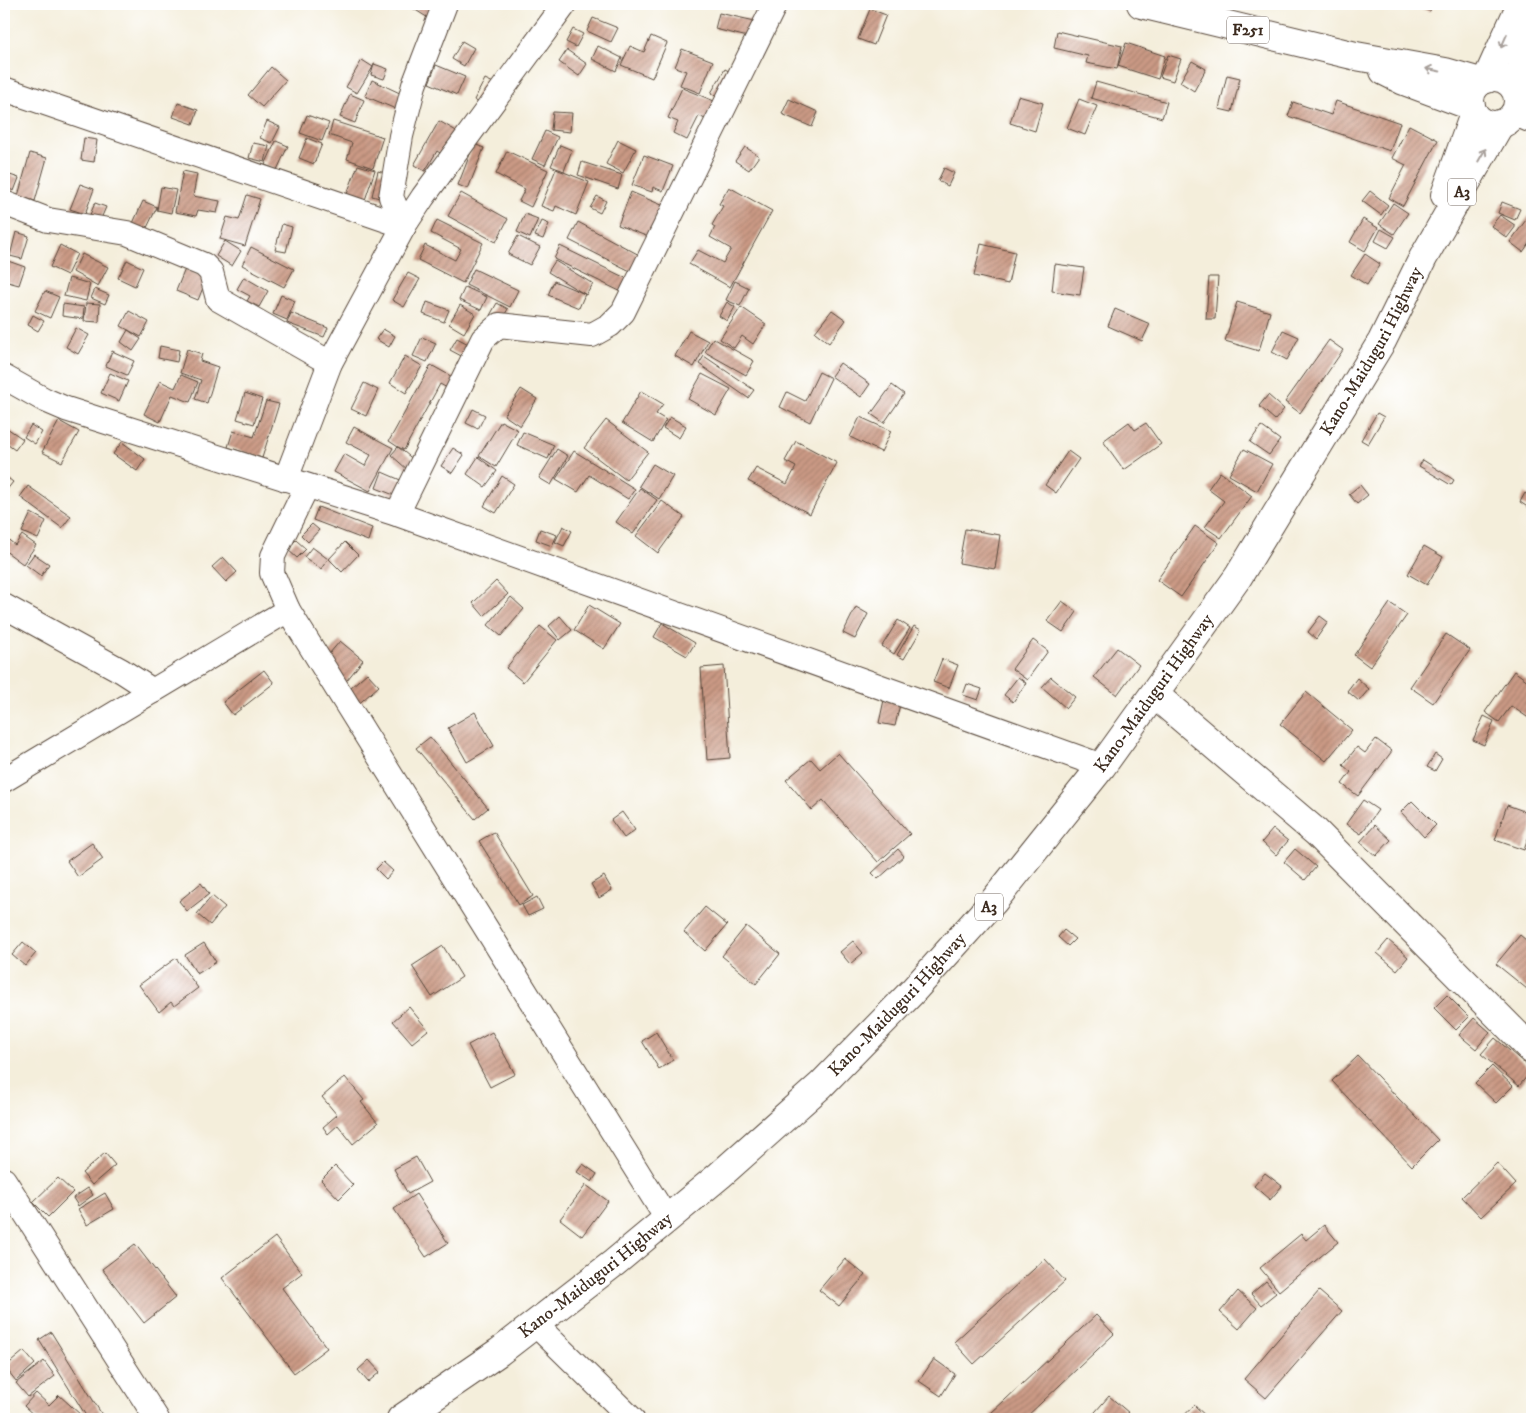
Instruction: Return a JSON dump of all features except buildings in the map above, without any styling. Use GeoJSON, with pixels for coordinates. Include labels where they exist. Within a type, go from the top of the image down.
{"type":"FeatureCollection","features":[{"type":"Feature","properties":{"kind":"main road","name":"F251"},"geometry":{"type":"LineString","coordinates":[[1141,4],[1356,56],[1444,72],[1478,95]]}},
{"type":"Feature","properties":{"kind":"main road","name":"Kano-Maiduguri Highway"},"geometry":{"type":"LineString","coordinates":[[1423,258],[1478,95],[1521,4]]}},
{"type":"Feature","properties":{"kind":"main road","name":"Kano-Maiduguri Highway"},"geometry":{"type":"LineString","coordinates":[[401,1419],[499,1352],[535,1324],[667,1219],[821,1085],[911,993],[993,902],[1102,766],[1155,695],[1238,577],[1382,341],[1423,258],[1516,112],[1532,31]]}},
{"type":"Feature","properties":{"kind":"main road"},"geometry":{"type":"LineString","coordinates":[[1503,79],[1516,112],[1487,124],[1478,95],[1503,79]]}},
{"type":"Feature","properties":{"kind":"main road"},"geometry":{"type":"LineString","coordinates":[[1155,695],[1316,832],[1532,1050]]}},
{"type":"Feature","properties":{"kind":"street"},"geometry":{"type":"LineString","coordinates":[[404,226],[392,197],[401,136],[417,76],[445,4]]}},
{"type":"Feature","properties":{"kind":"street"},"geometry":{"type":"LineString","coordinates":[[565,4],[423,197],[404,226],[330,363],[273,556],[272,572],[288,610],[667,1219]]}},
{"type":"Feature","properties":{"kind":"street"},"geometry":{"type":"LineString","coordinates":[[397,514],[483,339],[499,325],[592,335],[610,325],[623,312],[775,4]]}},
{"type":"Feature","properties":{"kind":"street"},"geometry":{"type":"LineString","coordinates":[[4,89],[404,226]]}},
{"type":"Feature","properties":{"kind":"street"},"geometry":{"type":"LineString","coordinates":[[4,203],[48,220],[127,233],[204,265],[210,272],[218,299],[330,363]]}},
{"type":"Feature","properties":{"kind":"street"},"geometry":{"type":"LineString","coordinates":[[4,377],[44,400],[66,409],[397,514],[1102,766]]}},
{"type":"Feature","properties":{"kind":"street"},"geometry":{"type":"LineString","coordinates":[[4,606],[122,671],[153,691]]}},
{"type":"Feature","properties":{"kind":"street"},"geometry":{"type":"LineString","coordinates":[[4,780],[288,610]]}},
{"type":"Feature","properties":{"kind":"street"},"geometry":{"type":"LineString","coordinates":[[4,1180],[156,1419]]}},
{"type":"Feature","properties":{"kind":"street"},"geometry":{"type":"LineString","coordinates":[[535,1324],[632,1419]]}}]}
